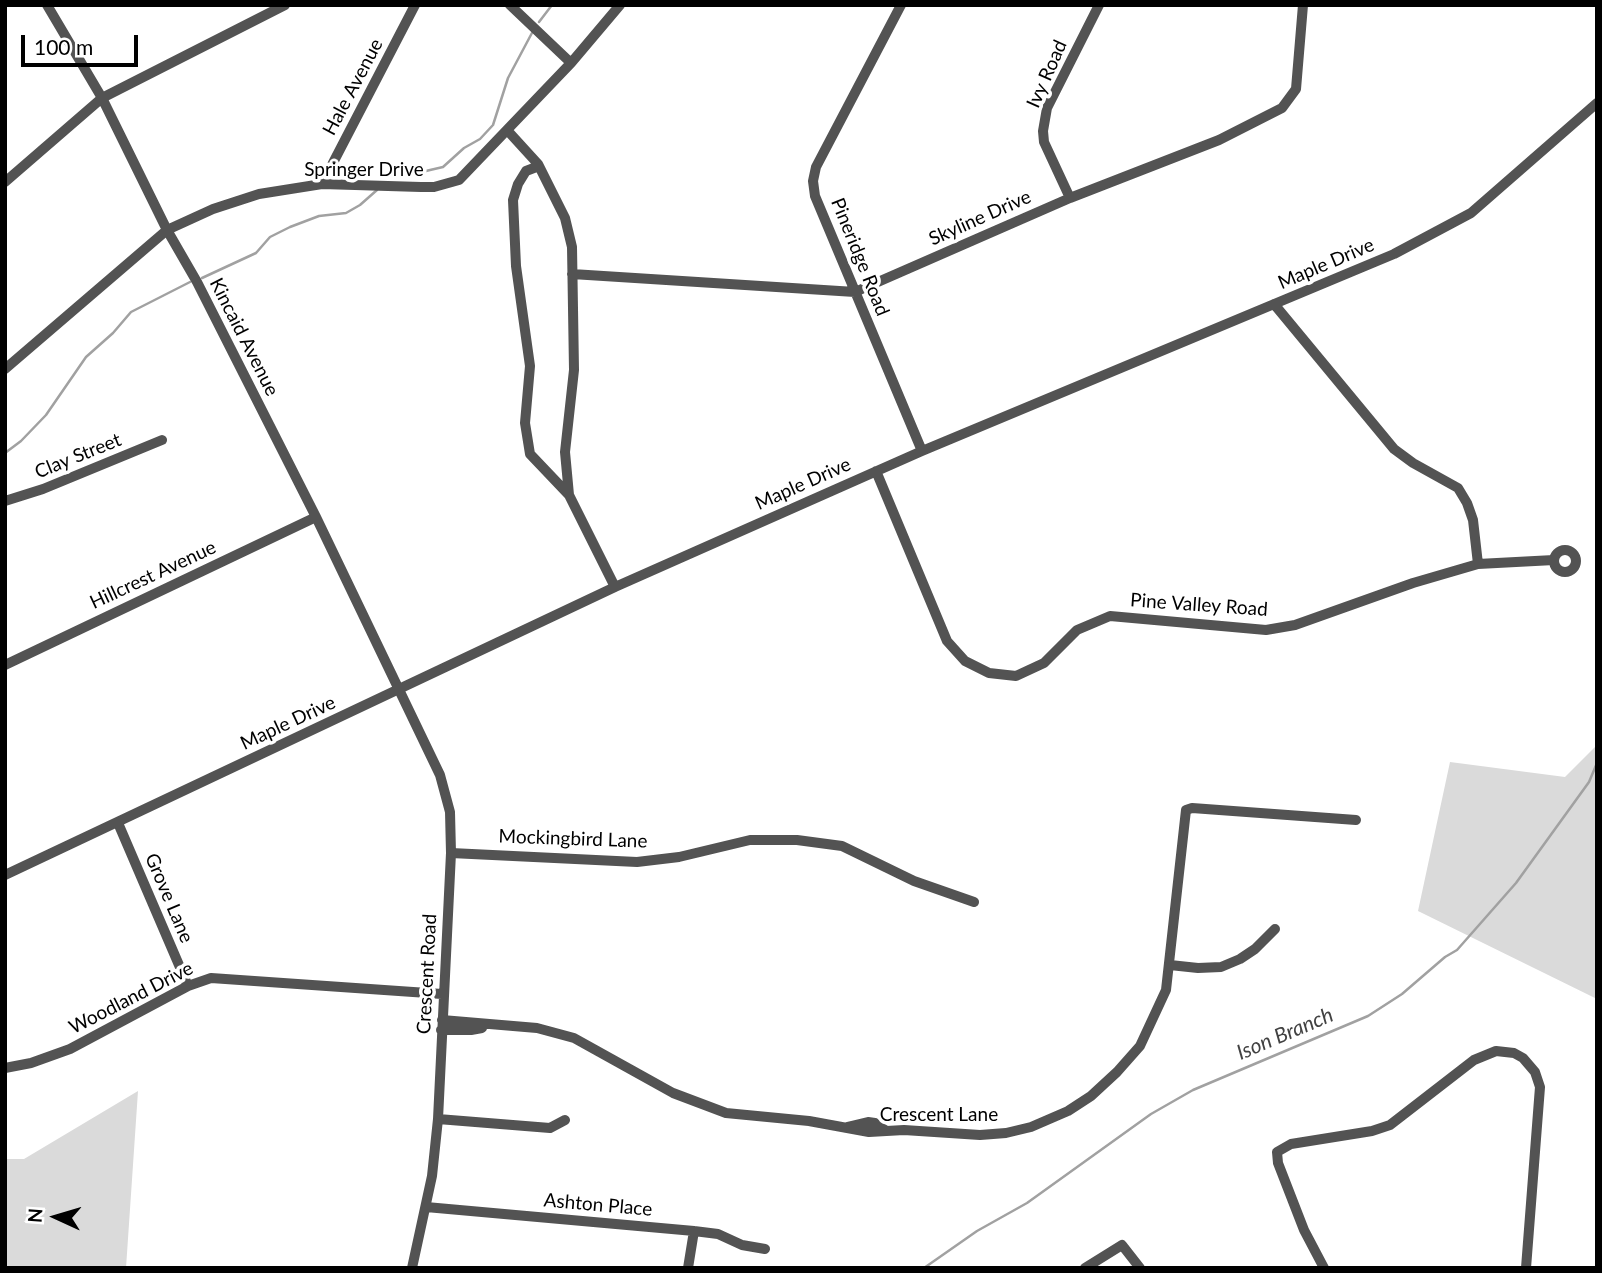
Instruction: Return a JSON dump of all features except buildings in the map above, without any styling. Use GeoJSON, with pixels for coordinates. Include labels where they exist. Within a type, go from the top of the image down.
{"type":"FeatureCollection","features":[{"type":"Feature","properties":{"kind":"street","name":"Kincaid Avenue"},"geometry":{"type":"LineString","coordinates":[[47,5],[102,98],[167,230],[197,282],[400,690]]}},
{"type":"Feature","properties":{"kind":"street"},"geometry":{"type":"LineString","coordinates":[[5,183],[102,98],[285,5]]}},
{"type":"Feature","properties":{"kind":"street","name":"Hale Avenue"},"geometry":{"type":"LineString","coordinates":[[321,184],[415,5]]}},
{"type":"Feature","properties":{"kind":"street"},"geometry":{"type":"LineString","coordinates":[[510,5],[571,63]]}},
{"type":"Feature","properties":{"kind":"street","name":"Springer Drive"},"geometry":{"type":"LineString","coordinates":[[5,369],[167,230],[237,200],[321,184],[421,187],[459,180],[571,63],[620,5]]}},
{"type":"Feature","properties":{"kind":"street","name":"Pineridge Road"},"geometry":{"type":"LineString","coordinates":[[901,5],[816,167],[813,181],[815,196],[922,450]]}},
{"type":"Feature","properties":{"kind":"street","name":"Ivy Road"},"geometry":{"type":"LineString","coordinates":[[1070,198],[1044,142],[1046,108],[1099,5]]}},
{"type":"Feature","properties":{"kind":"street","name":"Skyline Drive"},"geometry":{"type":"LineString","coordinates":[[572,274],[855,292],[1070,198],[1219,140],[1282,108],[1296,89],[1303,5]]}},
{"type":"Feature","properties":{"kind":"street","name":"Maple Drive"},"geometry":{"type":"LineString","coordinates":[[5,876],[615,587],[922,450],[1394,254],[1471,213],[1597,103]]}},
{"type":"Feature","properties":{"kind":"street"},"geometry":{"type":"LineString","coordinates":[[507,131],[539,166],[565,218],[572,247],[574,370],[565,452],[569,495]]}},
{"type":"Feature","properties":{"kind":"street"},"geometry":{"type":"LineString","coordinates":[[539,166],[526,171],[517,184],[513,200],[516,265],[530,366],[525,423],[530,454],[569,495],[615,587]]}},
{"type":"Feature","properties":{"kind":"street"},"geometry":{"type":"LineString","coordinates":[[1274,304],[1394,449],[1458,488],[1473,520],[1478,564]]}},
{"type":"Feature","properties":{"kind":"street","name":"Clay Street"},"geometry":{"type":"LineString","coordinates":[[5,501],[43,489],[162,440]]}},
{"type":"Feature","properties":{"kind":"street","name":"Pine Valley Road"},"geometry":{"type":"LineString","coordinates":[[876,471],[947,641],[965,661],[989,673],[1016,676],[1044,663],[1077,630],[1110,616],[1259,629],[1281,628],[1478,564],[1554,560]]}},
{"type":"Feature","properties":{"kind":"street","name":"Hillcrest Avenue"},"geometry":{"type":"LineString","coordinates":[[5,665],[316,517]]}},
{"type":"Feature","properties":{"kind":"street","name":"Crescent Road"},"geometry":{"type":"LineString","coordinates":[[400,690],[440,775],[450,811],[451,853],[442,994],[438,1119],[426,1207],[411,1268]]}},
{"type":"Feature","properties":{"kind":"street","name":"Crescent Lane"},"geometry":{"type":"LineString","coordinates":[[442,1025],[471,1030],[493,1025],[537,1028],[573,1038],[673,1093],[726,1113],[869,1132],[885,1130],[979,1135],[1006,1133],[1031,1127],[1068,1111],[1091,1096],[1118,1072],[1140,1046],[1166,990],[1186,810],[1192,808],[1356,820]]}},
{"type":"Feature","properties":{"kind":"street","name":"Grove Lane"},"geometry":{"type":"LineString","coordinates":[[118,823],[188,986]]}},
{"type":"Feature","properties":{"kind":"street","name":"Mockingbird Lane"},"geometry":{"type":"LineString","coordinates":[[451,853],[637,862],[679,857],[750,840],[797,840],[842,846],[914,881],[974,902]]}},
{"type":"Feature","properties":{"kind":"street"},"geometry":{"type":"LineString","coordinates":[[1170,965],[1221,967],[1255,950],[1275,929]]}},
{"type":"Feature","properties":{"kind":"street","name":"Woodland Drive"},"geometry":{"type":"LineString","coordinates":[[5,1068],[31,1063],[70,1049],[188,986],[211,978],[442,994]]}},
{"type":"Feature","properties":{"kind":"street"},"geometry":{"type":"LineString","coordinates":[[1324,1268],[1304,1230],[1278,1163],[1277,1152],[1285,1145],[1372,1131],[1390,1125],[1474,1060],[1496,1051],[1514,1053],[1530,1065],[1538,1079],[1540,1099],[1526,1268]]}},
{"type":"Feature","properties":{"kind":"street"},"geometry":{"type":"LineString","coordinates":[[438,1119],[550,1128],[565,1120]]}},
{"type":"Feature","properties":{"kind":"street","name":"Ashton Place"},"geometry":{"type":"LineString","coordinates":[[426,1207],[694,1231],[718,1234],[742,1245],[765,1249]]}},
{"type":"Feature","properties":{"kind":"street"},"geometry":{"type":"LineString","coordinates":[[688,1268],[694,1231]]}},
{"type":"Feature","properties":{"kind":"street"},"geometry":{"type":"LineString","coordinates":[[1085,1268],[1122,1245],[1140,1268]]}},
{"type":"Feature","properties":{"kind":"shaded area"},"geometry":{"type":"Polygon","coordinates":[[[1597,745],[1597,999],[1418,911],[1450,762],[1565,777],[1597,745]]]}},
{"type":"Feature","properties":{"kind":"shaded area"},"geometry":{"type":"Polygon","coordinates":[[[138,1091],[126,1268],[5,1268],[5,1159],[24,1159],[138,1091]]]}},
{"type":"Feature","properties":{"kind":"waterway"},"geometry":{"type":"LineString","coordinates":[[539,22],[552,5]]}},
{"type":"Feature","properties":{"kind":"waterway"},"geometry":{"type":"LineString","coordinates":[[400,177],[443,167],[464,148],[480,139],[493,125],[508,78],[533,31]]}},
{"type":"Feature","properties":{"kind":"waterway"},"geometry":{"type":"LineString","coordinates":[[202,278],[256,253],[270,237],[290,227],[319,216],[346,213],[377,190]]}},
{"type":"Feature","properties":{"kind":"waterway"},"geometry":{"type":"LineString","coordinates":[[5,453],[46,415],[86,357],[113,333],[131,312],[190,282]]}},
{"type":"Feature","properties":{"kind":"waterway","name":"Ison Branch"},"geometry":{"type":"LineString","coordinates":[[924,1268],[977,1231],[1027,1203],[1151,1114],[1193,1090],[1368,1016],[1402,994],[1457,950],[1516,883],[1589,782],[1597,763]]}}]}
